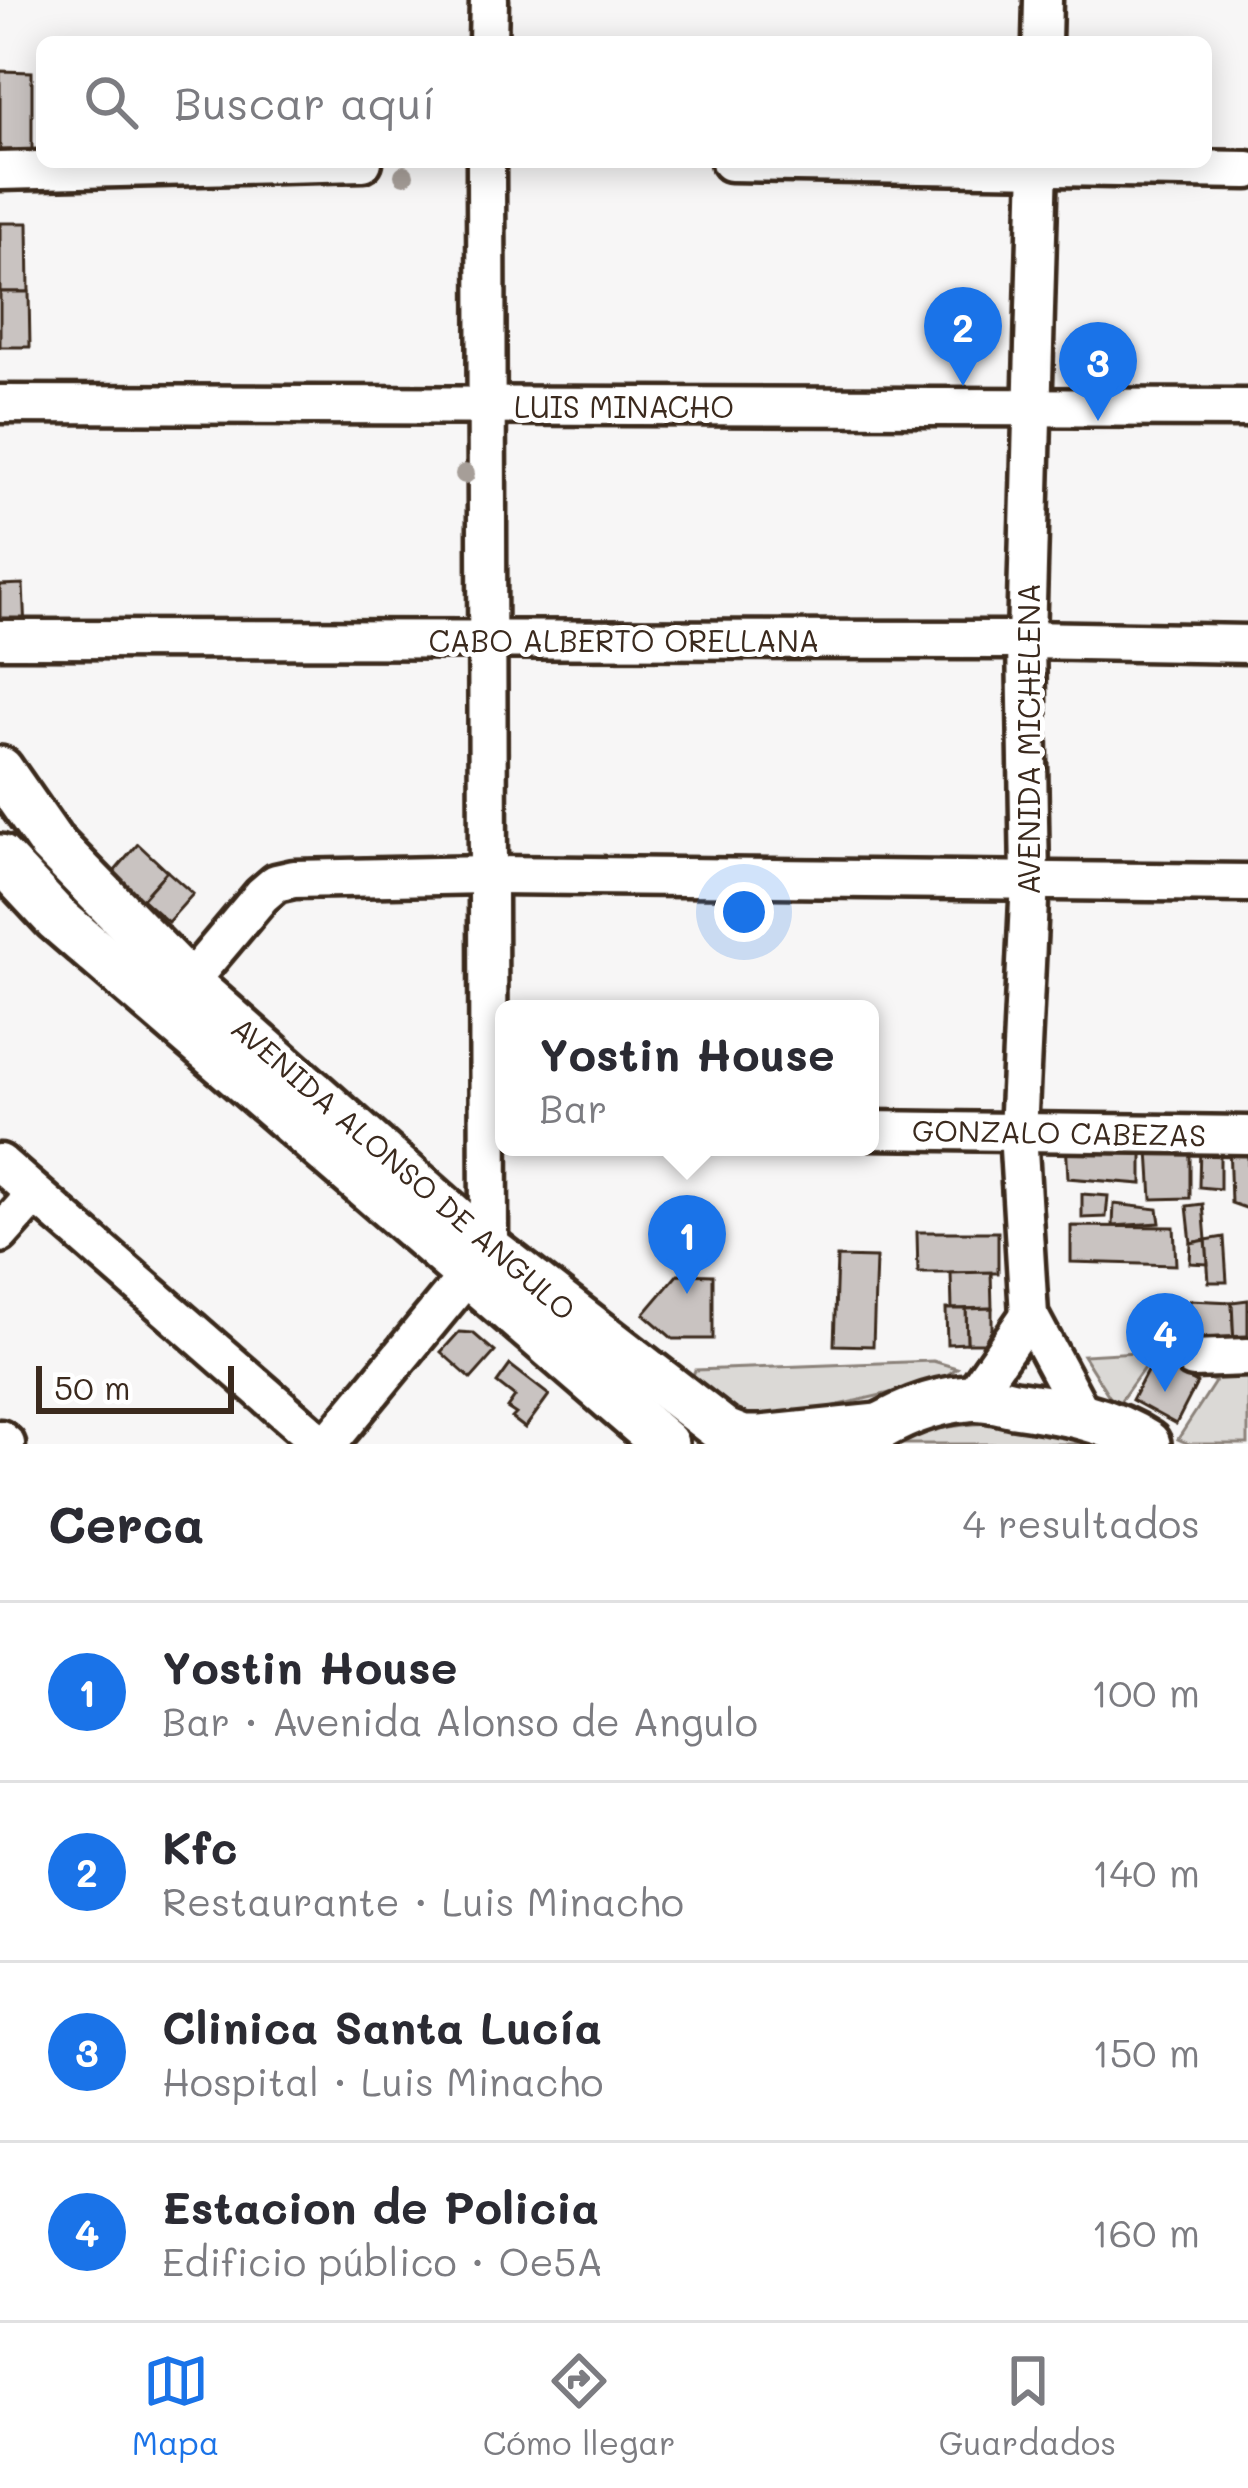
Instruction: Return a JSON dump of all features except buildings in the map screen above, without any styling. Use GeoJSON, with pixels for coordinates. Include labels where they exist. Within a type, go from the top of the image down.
{"type":"FeatureCollection","features":[{"type":"Feature","properties":{"kind":"main road","name":"AVENIDA ALONSO DE ANGULO"},"geometry":{"type":"LineString","coordinates":[[0,770],[51,843],[188,983],[665,1444]]}},
{"type":"Feature","properties":{"kind":"main road","name":"AVENIDA ALONSO DE ANGULO"},"geometry":{"type":"LineString","coordinates":[[0,858],[56,918],[480,1261],[725,1432],[743,1439],[865,1435],[918,1410],[972,1397]]}},
{"type":"Feature","properties":{"kind":"main road"},"geometry":{"type":"LineString","coordinates":[[972,1397],[1082,1414],[1128,1431],[1147,1444]]}},
{"type":"Feature","properties":{"kind":"street"},"geometry":{"type":"LineString","coordinates":[[488,36],[489,0]]}},
{"type":"Feature","properties":{"kind":"street"},"geometry":{"type":"LineString","coordinates":[[1042,36],[1043,0]]}},
{"type":"Feature","properties":{"kind":"street"},"geometry":{"type":"LineString","coordinates":[[0,171],[121,168]]}},
{"type":"Feature","properties":{"kind":"street"},"geometry":{"type":"LineString","coordinates":[[486,168],[486,874],[495,1054]]}},
{"type":"Feature","properties":{"kind":"street","name":"AVENIDA MICHELENA"},"geometry":{"type":"LineString","coordinates":[[1039,168],[1026,640],[1030,880],[1018,1132],[1030,1315],[1082,1414]]}},
{"type":"Feature","properties":{"kind":"street"},"geometry":{"type":"LineString","coordinates":[[1178,168],[1248,170]]}},
{"type":"Feature","properties":{"kind":"street","name":"LUIS MINACHO"},"geometry":{"type":"LineString","coordinates":[[0,404],[1248,409]]}},
{"type":"Feature","properties":{"kind":"street","name":"CABO ALBERTO ORELLANA"},"geometry":{"type":"LineString","coordinates":[[0,639],[1248,644]]}},
{"type":"Feature","properties":{"kind":"street"},"geometry":{"type":"LineString","coordinates":[[188,983],[262,895],[294,879],[486,874],[1248,883]]}},
{"type":"Feature","properties":{"kind":"street","name":"GONZALO CABEZAS"},"geometry":{"type":"LineString","coordinates":[[879,1130],[1248,1135]]}},
{"type":"Feature","properties":{"kind":"street"},"geometry":{"type":"LineString","coordinates":[[0,1163],[325,1444],[480,1261],[500,1156]]}},
{"type":"Feature","properties":{"kind":"street"},"geometry":{"type":"LineString","coordinates":[[0,1234],[34,1196]]}},
{"type":"Feature","properties":{"kind":"street"},"geometry":{"type":"LineString","coordinates":[[972,1397],[1030,1315]]}},
{"type":"Feature","properties":{"kind":"street"},"geometry":{"type":"LineString","coordinates":[[1193,1359],[1248,1357]]}},
{"type":"Feature","properties":{"kind":"shaded area"},"geometry":{"type":"Polygon","coordinates":[[[1155,1351],[1248,1359],[1248,1444],[1189,1444],[1178,1439],[1215,1382],[1154,1354],[1116,1407],[1083,1355],[1155,1351]]]}},
{"type":"Feature","properties":{"kind":"shaded area"},"geometry":{"type":"Polygon","coordinates":[[[933,1361],[957,1368],[937,1382],[770,1421],[745,1419],[688,1389],[695,1370],[933,1361]]]}},
{"type":"Feature","properties":{"kind":"shaded area"},"geometry":{"type":"Polygon","coordinates":[[[1020,1422],[1092,1444],[892,1444],[954,1426],[1020,1422]]]}},
{"type":"Feature","properties":{"kind":"place","name":"Kfc"},"geometry":{"type":"Point","coordinates":[963,386]}},
{"type":"Feature","properties":{"kind":"place","name":"Clinica Santa Lucía"},"geometry":{"type":"Point","coordinates":[1098,421]}},
{"type":"Feature","properties":{"kind":"place","name":"Yostin House"},"geometry":{"type":"Point","coordinates":[687,1294]}},
{"type":"Feature","properties":{"kind":"place","name":"Estacion de Policia"},"geometry":{"type":"Point","coordinates":[1165,1392]}}]}
